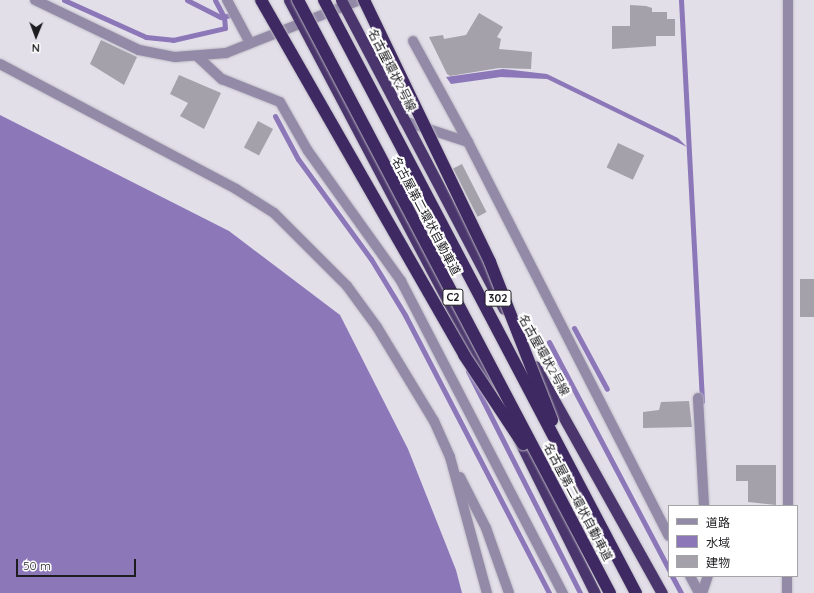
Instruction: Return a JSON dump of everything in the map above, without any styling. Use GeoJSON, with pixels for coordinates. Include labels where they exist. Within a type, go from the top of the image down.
{"type":"FeatureCollection","features":[{"type":"Feature","properties":{"kind":"highway"},"geometry":{"type":"LineString","coordinates":[[261,0],[464,355],[562,502]]}},
{"type":"Feature","properties":{"kind":"highway"},"geometry":{"type":"LineString","coordinates":[[289,0],[498,397],[595,593]]}},
{"type":"Feature","properties":{"kind":"highway","name":"名古屋第二環状自動車道"},"geometry":{"type":"LineString","coordinates":[[298,0],[610,593]]}},
{"type":"Feature","properties":{"kind":"highway","name":"名古屋第二環状自動車道"},"geometry":{"type":"LineString","coordinates":[[324,0],[636,593]]}},
{"type":"Feature","properties":{"kind":"highway"},"geometry":{"type":"LineString","coordinates":[[364,0],[490,262],[575,479]]}},
{"type":"Feature","properties":{"kind":"highway","name":"名古屋環状2号線"},"geometry":{"type":"LineString","coordinates":[[343,3],[520,340],[662,593]]}},
{"type":"Feature","properties":{"kind":"street"},"geometry":{"type":"LineString","coordinates":[[35,0],[139,50],[174,57],[198,57],[226,53],[302,23],[343,3],[360,0]]}},
{"type":"Feature","properties":{"kind":"street"},"geometry":{"type":"LineString","coordinates":[[227,0],[250,43]]}},
{"type":"Feature","properties":{"kind":"street"},"geometry":{"type":"LineString","coordinates":[[788,0],[788,505]]}},
{"type":"Feature","properties":{"kind":"street"},"geometry":{"type":"LineString","coordinates":[[413,42],[468,142],[668,534]]}},
{"type":"Feature","properties":{"kind":"street"},"geometry":{"type":"LineString","coordinates":[[198,57],[222,79],[280,102],[308,151],[401,281],[563,593]]}},
{"type":"Feature","properties":{"kind":"street"},"geometry":{"type":"LineString","coordinates":[[0,64],[236,189],[274,213],[347,286],[377,327],[434,421],[450,457],[486,528],[509,593]]}},
{"type":"Feature","properties":{"kind":"street"},"geometry":{"type":"LineString","coordinates":[[404,121],[468,142]]}},
{"type":"Feature","properties":{"kind":"street"},"geometry":{"type":"LineString","coordinates":[[698,398],[704,505]]}},
{"type":"Feature","properties":{"kind":"street"},"geometry":{"type":"LineString","coordinates":[[450,457],[487,593]]}},
{"type":"Feature","properties":{"kind":"street"},"geometry":{"type":"LineString","coordinates":[[691,577],[699,593]]}},
{"type":"Feature","properties":{"kind":"street"},"geometry":{"type":"LineString","coordinates":[[702,593],[708,577]]}},
{"type":"Feature","properties":{"kind":"street"},"geometry":{"type":"LineString","coordinates":[[788,577],[788,593]]}},
{"type":"Feature","properties":{"kind":"water"},"geometry":{"type":"Polygon","coordinates":[[[503,69],[547,74],[678,138],[687,147],[547,79],[501,77],[451,84],[446,77],[503,69]]]}},
{"type":"Feature","properties":{"kind":"water"},"geometry":{"type":"Polygon","coordinates":[[[0,115],[229,231],[340,315],[408,449],[456,570],[462,593],[0,593],[0,115]]]}},
{"type":"Feature","properties":{"kind":"building"},"geometry":{"type":"Polygon","coordinates":[[[630,5],[646,6],[652,8],[652,12],[667,12],[667,19],[675,19],[675,36],[656,36],[656,46],[612,49],[612,26],[630,26],[630,5]]]}},
{"type":"Feature","properties":{"kind":"building"},"geometry":{"type":"Polygon","coordinates":[[[479,13],[503,27],[497,37],[501,39],[499,49],[532,52],[531,69],[499,68],[450,76],[447,74],[429,37],[443,35],[444,39],[466,35],[479,13]]]}},
{"type":"Feature","properties":{"kind":"building"},"geometry":{"type":"Polygon","coordinates":[[[101,40],[137,57],[124,85],[90,64],[101,40]]]}},
{"type":"Feature","properties":{"kind":"building"},"geometry":{"type":"Polygon","coordinates":[[[179,75],[221,93],[204,129],[180,116],[188,103],[170,94],[179,75]]]}},
{"type":"Feature","properties":{"kind":"building"},"geometry":{"type":"Polygon","coordinates":[[[258,121],[273,129],[259,155],[244,147],[258,121]]]}},
{"type":"Feature","properties":{"kind":"building"},"geometry":{"type":"Polygon","coordinates":[[[618,143],[644,155],[633,180],[607,167],[618,143]]]}},
{"type":"Feature","properties":{"kind":"building"},"geometry":{"type":"Polygon","coordinates":[[[462,164],[487,212],[478,217],[453,169],[462,164]]]}},
{"type":"Feature","properties":{"kind":"building"},"geometry":{"type":"Polygon","coordinates":[[[800,279],[814,279],[814,317],[800,317],[800,279]]]}},
{"type":"Feature","properties":{"kind":"building"},"geometry":{"type":"Polygon","coordinates":[[[689,401],[692,427],[643,428],[643,412],[659,410],[661,402],[689,401]]]}},
{"type":"Feature","properties":{"kind":"building"},"geometry":{"type":"Polygon","coordinates":[[[736,465],[776,465],[776,505],[748,502],[748,481],[736,481],[736,465]]]}},
{"type":"Feature","properties":{"kind":"waterway"},"geometry":{"type":"LineString","coordinates":[[64,0],[146,37],[173,40],[225,28],[224,17],[215,0]]}},
{"type":"Feature","properties":{"kind":"waterway"},"geometry":{"type":"LineString","coordinates":[[187,0],[221,17],[231,15]]}},
{"type":"Feature","properties":{"kind":"waterway"},"geometry":{"type":"LineString","coordinates":[[681,0],[702,401]]}},
{"type":"Feature","properties":{"kind":"waterway"},"geometry":{"type":"LineString","coordinates":[[275,116],[298,159],[371,259],[405,315],[549,593]]}},
{"type":"Feature","properties":{"kind":"waterway"},"geometry":{"type":"LineString","coordinates":[[574,328],[607,389]]}},
{"type":"Feature","properties":{"kind":"waterway"},"geometry":{"type":"LineString","coordinates":[[549,342],[668,568]]}},
{"type":"Feature","properties":{"kind":"waterway"},"geometry":{"type":"LineString","coordinates":[[468,371],[580,593]]}},
{"type":"Feature","properties":{"kind":"waterway"},"geometry":{"type":"LineString","coordinates":[[673,577],[681,593]]}}]}
